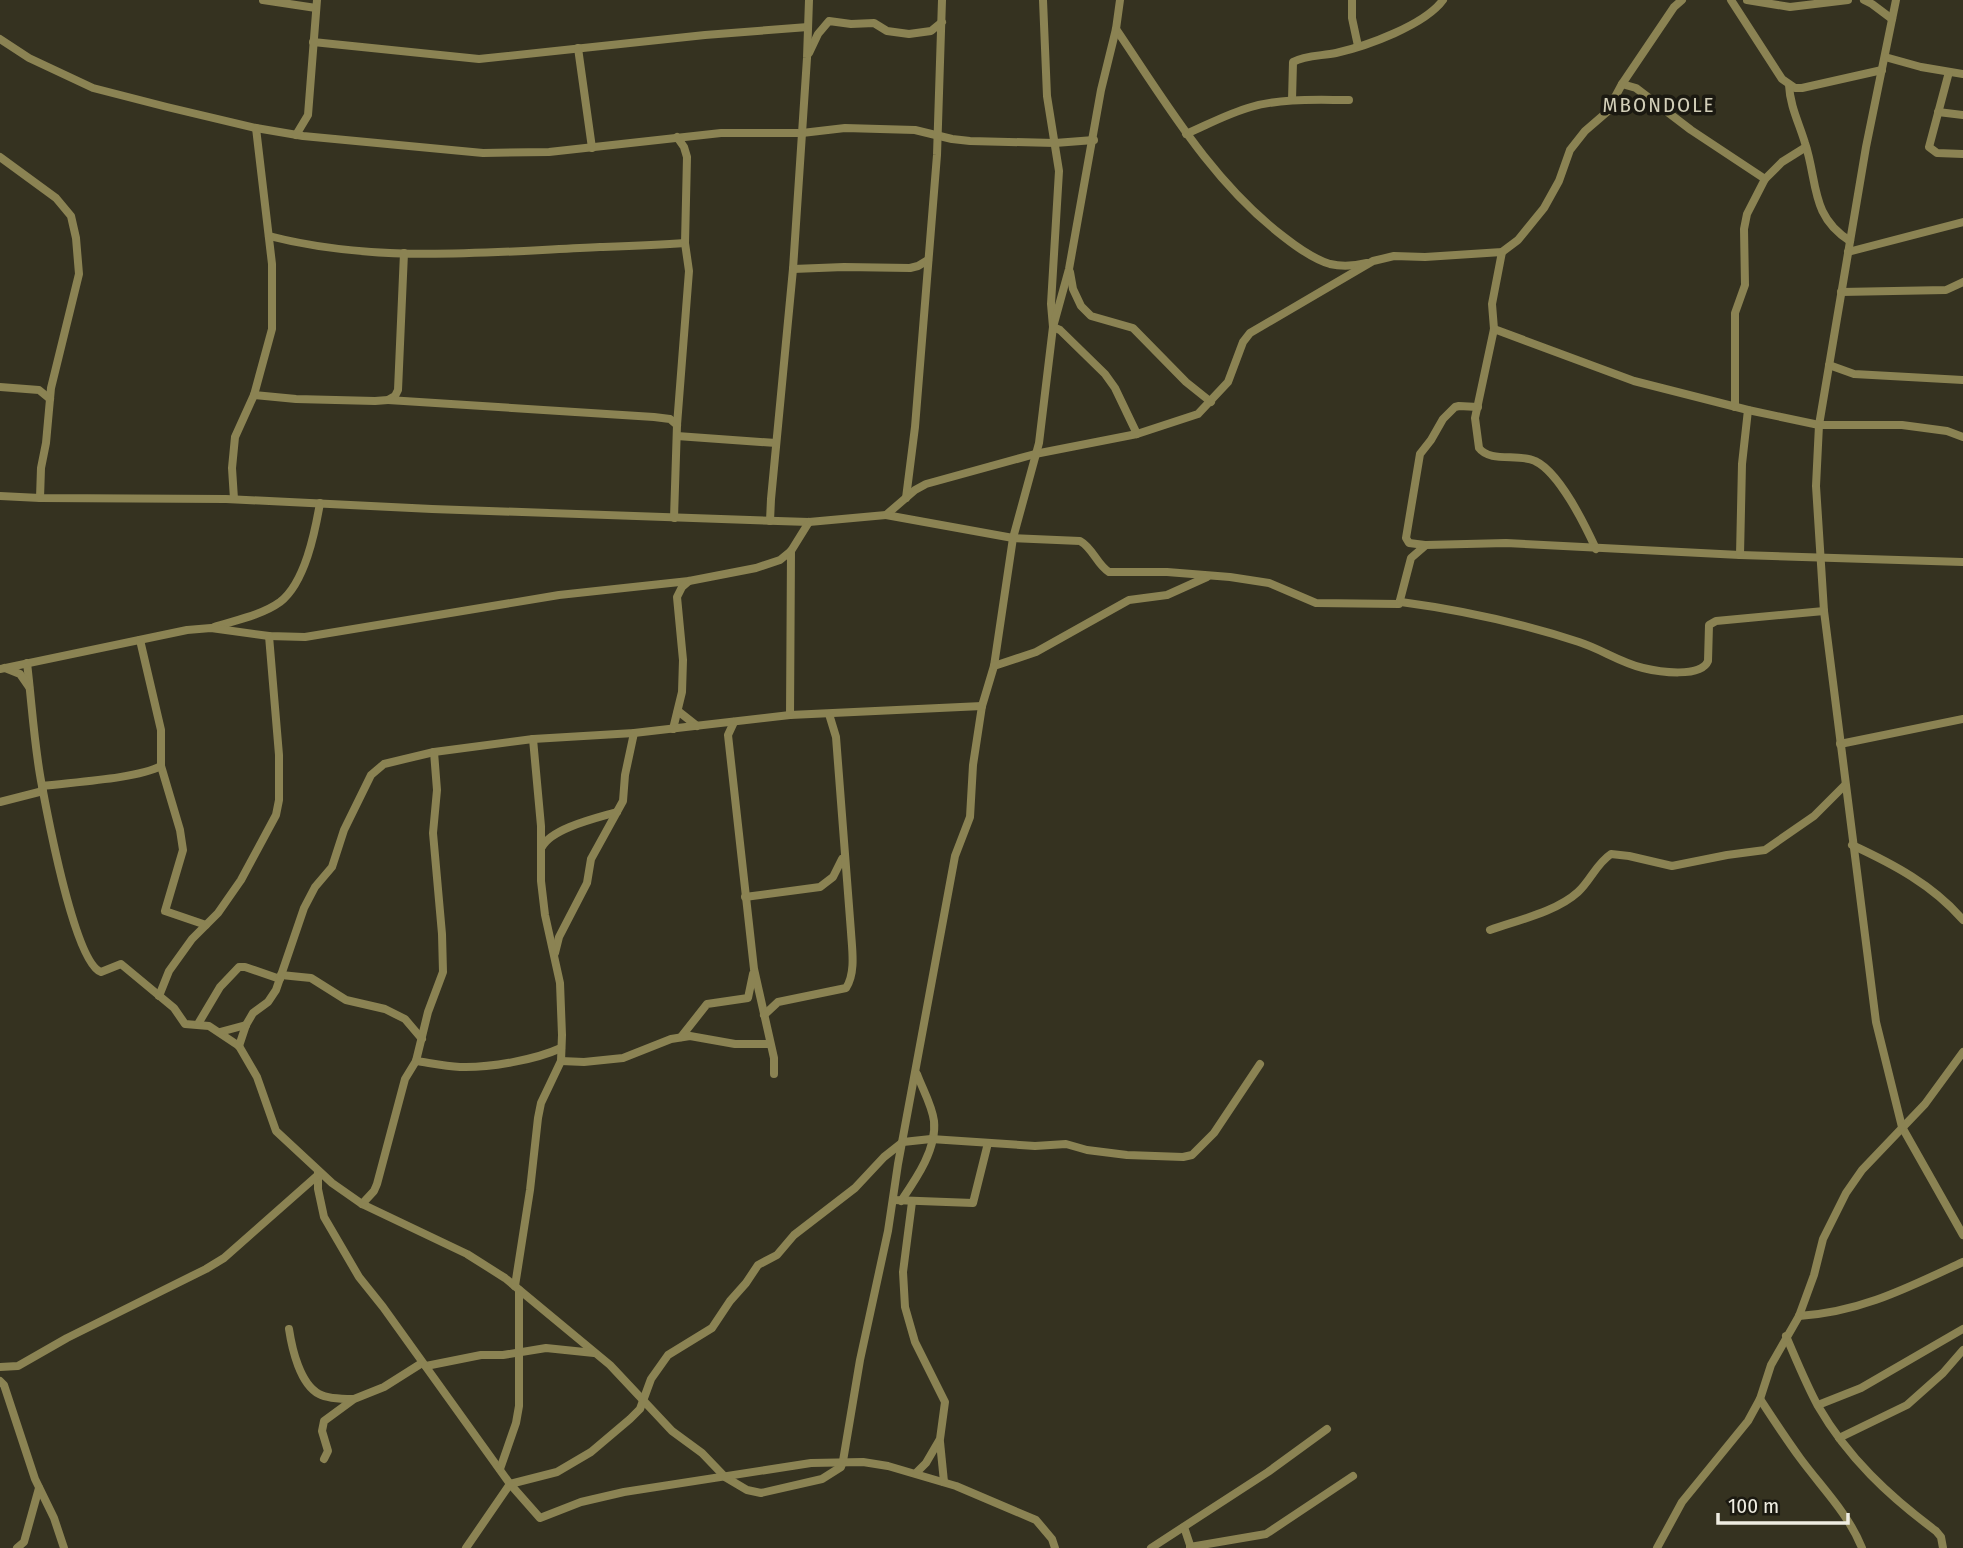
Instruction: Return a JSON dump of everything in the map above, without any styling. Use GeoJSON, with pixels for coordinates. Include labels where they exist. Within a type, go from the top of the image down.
{"type":"FeatureCollection","features":[{"type":"Feature","properties":{"kind":"street"},"geometry":{"type":"LineString","coordinates":[[263,0],[316,4],[308,115],[296,135]]}},
{"type":"Feature","properties":{"kind":"street"},"geometry":{"type":"LineString","coordinates":[[770,522],[793,269],[807,58],[808,0]]}},
{"type":"Feature","properties":{"kind":"street"},"geometry":{"type":"LineString","coordinates":[[906,498],[915,427],[939,136],[942,0]]}},
{"type":"Feature","properties":{"kind":"street"},"geometry":{"type":"LineString","coordinates":[[1043,0],[1048,96],[1059,171],[1051,304],[1053,327]]}},
{"type":"Feature","properties":{"kind":"street"},"geometry":{"type":"LineString","coordinates":[[27,663],[43,789],[72,923],[85,955],[99,972],[121,964],[174,1008],[181,1021],[220,1032],[239,1046],[257,1077],[276,1131],[318,1173],[362,1204],[467,1254],[517,1288],[610,1366],[672,1431],[702,1453],[725,1477],[747,1490],[761,1493],[822,1479],[841,1467],[843,1461],[860,1360],[897,1201],[903,1142],[955,856],[970,817],[973,765],[982,706],[994,666],[1013,538],[1041,430],[1053,327],[1069,269],[1101,90],[1121,0]]}},
{"type":"Feature","properties":{"kind":"street"},"geometry":{"type":"LineString","coordinates":[[1352,0],[1352,18],[1359,46]]}},
{"type":"Feature","properties":{"kind":"street"},"geometry":{"type":"LineString","coordinates":[[1292,100],[1293,62],[1333,54],[1401,30],[1433,13],[1443,0]]}},
{"type":"Feature","properties":{"kind":"street"},"geometry":{"type":"LineString","coordinates":[[1116,29],[1186,134],[1259,218],[1315,259],[1338,266],[1358,265],[1394,256],[1425,257],[1502,252],[1518,240],[1544,208],[1559,181],[1570,150],[1607,112],[1622,84],[1674,7],[1682,0]]}},
{"type":"Feature","properties":{"kind":"street"},"geometry":{"type":"LineString","coordinates":[[1731,0],[1782,79],[1789,85],[1802,88],[1882,70]]}},
{"type":"Feature","properties":{"kind":"street"},"geometry":{"type":"LineString","coordinates":[[1746,0],[1790,7],[1848,0]]}},
{"type":"Feature","properties":{"kind":"street"},"geometry":{"type":"LineString","coordinates":[[1864,0],[1892,19]]}},
{"type":"Feature","properties":{"kind":"street"},"geometry":{"type":"LineString","coordinates":[[1896,0],[1866,146],[1819,425],[1816,486],[1824,611],[1876,1022],[1902,1127],[1963,1234]]}},
{"type":"Feature","properties":{"kind":"street"},"geometry":{"type":"LineString","coordinates":[[807,58],[818,34],[829,21],[874,23],[887,31],[909,34],[931,30],[942,22]]}},
{"type":"Feature","properties":{"kind":"street"},"geometry":{"type":"LineString","coordinates":[[313,43],[478,59],[808,27]]}},
{"type":"Feature","properties":{"kind":"street"},"geometry":{"type":"LineString","coordinates":[[0,39],[29,58],[93,88],[257,128],[296,135],[483,153],[549,152],[677,137],[744,132],[802,133],[845,128],[915,130],[970,141],[1055,143],[1094,140]]}},
{"type":"Feature","properties":{"kind":"street"},"geometry":{"type":"LineString","coordinates":[[578,48],[592,148]]}},
{"type":"Feature","properties":{"kind":"street"},"geometry":{"type":"LineString","coordinates":[[1885,57],[1963,74]]}},
{"type":"Feature","properties":{"kind":"street"},"geometry":{"type":"LineString","coordinates":[[1949,72],[1929,148],[1937,153],[1963,155]]}},
{"type":"Feature","properties":{"kind":"street"},"geometry":{"type":"LineString","coordinates":[[1622,84],[1636,88],[1691,130],[1765,179]]}},
{"type":"Feature","properties":{"kind":"street"},"geometry":{"type":"LineString","coordinates":[[1789,85],[1792,107],[1806,146],[1814,190],[1822,212],[1840,235],[1850,241]]}},
{"type":"Feature","properties":{"kind":"street"},"geometry":{"type":"LineString","coordinates":[[1186,134],[1249,107],[1292,100],[1349,100]]}},
{"type":"Feature","properties":{"kind":"street"},"geometry":{"type":"LineString","coordinates":[[1938,112],[1963,115]]}},
{"type":"Feature","properties":{"kind":"street"},"geometry":{"type":"LineString","coordinates":[[234,499],[232,468],[235,437],[254,395],[272,329],[272,264],[257,128]]}},
{"type":"Feature","properties":{"kind":"street"},"geometry":{"type":"LineString","coordinates":[[674,518],[677,425],[690,271],[685,243],[687,157],[677,137]]}},
{"type":"Feature","properties":{"kind":"street"},"geometry":{"type":"LineString","coordinates":[[1735,407],[1735,313],[1745,285],[1744,229],[1752,200],[1765,179],[1782,162],[1806,146]]}},
{"type":"Feature","properties":{"kind":"street"},"geometry":{"type":"LineString","coordinates":[[0,157],[56,198],[71,216],[76,237],[79,274],[54,375],[41,468],[40,498]]}},
{"type":"Feature","properties":{"kind":"street"},"geometry":{"type":"LineString","coordinates":[[1848,252],[1963,222]]}},
{"type":"Feature","properties":{"kind":"street"},"geometry":{"type":"LineString","coordinates":[[269,236],[404,253],[467,254],[685,243]]}},
{"type":"Feature","properties":{"kind":"street"},"geometry":{"type":"LineString","coordinates":[[1502,252],[1492,304],[1494,329],[1475,427],[1481,452],[1529,458],[1543,466],[1569,497],[1596,549]]}},
{"type":"Feature","properties":{"kind":"street"},"geometry":{"type":"LineString","coordinates":[[388,400],[395,396],[398,390],[404,253]]}},
{"type":"Feature","properties":{"kind":"street"},"geometry":{"type":"LineString","coordinates":[[793,269],[910,268],[928,260]]}},
{"type":"Feature","properties":{"kind":"street"},"geometry":{"type":"LineString","coordinates":[[886,515],[926,484],[1035,454],[1137,434],[1198,414],[1228,382],[1243,342],[1250,333],[1373,261]]}},
{"type":"Feature","properties":{"kind":"street"},"geometry":{"type":"LineString","coordinates":[[1069,269],[1073,289],[1081,306],[1091,316],[1133,328],[1186,382],[1211,402]]}},
{"type":"Feature","properties":{"kind":"street"},"geometry":{"type":"LineString","coordinates":[[1841,292],[1934,291],[1951,289],[1962,283]]}},
{"type":"Feature","properties":{"kind":"street"},"geometry":{"type":"LineString","coordinates":[[1053,327],[1060,330],[1105,374],[1115,388],[1137,434]]}},
{"type":"Feature","properties":{"kind":"street"},"geometry":{"type":"LineString","coordinates":[[1494,329],[1634,382],[1748,410],[1819,425],[1902,425],[1963,437]]}},
{"type":"Feature","properties":{"kind":"street"},"geometry":{"type":"LineString","coordinates":[[1829,365],[1854,374],[1963,380]]}},
{"type":"Feature","properties":{"kind":"street"},"geometry":{"type":"LineString","coordinates":[[0,387],[31,388],[45,385],[54,375]]}},
{"type":"Feature","properties":{"kind":"street"},"geometry":{"type":"LineString","coordinates":[[31,388],[45,393],[50,399]]}},
{"type":"Feature","properties":{"kind":"street"},"geometry":{"type":"LineString","coordinates":[[254,395],[346,402],[388,400],[665,418],[677,425]]}},
{"type":"Feature","properties":{"kind":"street"},"geometry":{"type":"LineString","coordinates":[[1478,407],[1455,407],[1443,419],[1420,454],[1406,538],[1409,543],[1426,545],[1506,542],[1596,549],[1963,562]]}},
{"type":"Feature","properties":{"kind":"street"},"geometry":{"type":"LineString","coordinates":[[1740,555],[1742,464],[1748,410]]}},
{"type":"Feature","properties":{"kind":"street"},"geometry":{"type":"LineString","coordinates":[[677,436],[776,443]]}},
{"type":"Feature","properties":{"kind":"street"},"geometry":{"type":"LineString","coordinates":[[0,496],[234,499],[770,522],[809,522],[886,515],[1013,538],[1080,541],[1086,544],[1102,567],[1109,572],[1167,572],[1269,583],[1316,603],[1395,606],[1401,602],[1459,610],[1586,645],[1642,668],[1682,672],[1700,670],[1706,666],[1709,625],[1716,621],[1824,611]]}},
{"type":"Feature","properties":{"kind":"street"},"geometry":{"type":"LineString","coordinates":[[211,628],[270,608],[287,596],[307,557],[320,503]]}},
{"type":"Feature","properties":{"kind":"street"},"geometry":{"type":"LineString","coordinates":[[3,668],[187,630],[211,628],[269,636],[305,637],[559,595],[689,581],[756,568],[780,560],[791,551],[809,522]]}},
{"type":"Feature","properties":{"kind":"street"},"geometry":{"type":"LineString","coordinates":[[1401,602],[1411,558],[1426,545]]}},
{"type":"Feature","properties":{"kind":"street"},"geometry":{"type":"LineString","coordinates":[[790,715],[791,551]]}},
{"type":"Feature","properties":{"kind":"street"},"geometry":{"type":"LineString","coordinates":[[994,666],[1036,652],[1129,600],[1167,595],[1210,576]]}},
{"type":"Feature","properties":{"kind":"street"},"geometry":{"type":"LineString","coordinates":[[673,729],[682,692],[683,660],[677,597],[689,581]]}},
{"type":"Feature","properties":{"kind":"street"},"geometry":{"type":"LineString","coordinates":[[159,996],[169,971],[241,880],[278,808],[279,755],[269,636]]}},
{"type":"Feature","properties":{"kind":"street"},"geometry":{"type":"LineString","coordinates":[[140,640],[161,730],[161,766],[180,830],[183,850],[165,911],[206,926]]}},
{"type":"Feature","properties":{"kind":"street"},"geometry":{"type":"LineString","coordinates":[[3,668],[20,674],[30,688]]}},
{"type":"Feature","properties":{"kind":"street"},"geometry":{"type":"LineString","coordinates":[[239,1046],[253,1013],[268,1002],[276,990],[304,908],[315,887],[332,867],[344,830],[371,775],[384,764],[434,752],[533,739],[634,733],[790,715],[982,706]]}},
{"type":"Feature","properties":{"kind":"street"},"geometry":{"type":"LineString","coordinates":[[678,711],[696,726]]}},
{"type":"Feature","properties":{"kind":"street"},"geometry":{"type":"LineString","coordinates":[[764,1015],[778,1002],[842,989],[849,985],[853,962],[835,737],[828,714]]}},
{"type":"Feature","properties":{"kind":"street"},"geometry":{"type":"LineString","coordinates":[[1840,744],[1963,719]]}},
{"type":"Feature","properties":{"kind":"street"},"geometry":{"type":"LineString","coordinates":[[734,722],[728,735],[754,969],[774,1058],[774,1074]]}},
{"type":"Feature","properties":{"kind":"street"},"geometry":{"type":"LineString","coordinates":[[718,723],[728,735]]}},
{"type":"Feature","properties":{"kind":"street"},"geometry":{"type":"LineString","coordinates":[[554,956],[559,937],[587,883],[590,859],[623,801],[625,775],[634,733]]}},
{"type":"Feature","properties":{"kind":"street"},"geometry":{"type":"LineString","coordinates":[[500,1469],[519,1406],[517,1288],[541,1103],[561,1061],[559,983],[545,915],[533,739]]}},
{"type":"Feature","properties":{"kind":"street"},"geometry":{"type":"LineString","coordinates":[[374,1209],[374,1191],[405,1079],[416,1061],[428,1012],[441,981],[444,961],[433,833],[437,790],[434,752]]}},
{"type":"Feature","properties":{"kind":"street"},"geometry":{"type":"LineString","coordinates":[[0,802],[43,789],[154,770],[161,766]]}},
{"type":"Feature","properties":{"kind":"street"},"geometry":{"type":"LineString","coordinates":[[1490,930],[1549,909],[1568,899],[1578,892],[1601,861],[1611,854],[1672,866],[1765,850],[1814,816],[1845,785]]}},
{"type":"Feature","properties":{"kind":"street"},"geometry":{"type":"LineString","coordinates":[[540,849],[544,842],[557,833],[617,812]]}},
{"type":"Feature","properties":{"kind":"street"},"geometry":{"type":"LineString","coordinates":[[1852,845],[1934,890],[1963,920]]}},
{"type":"Feature","properties":{"kind":"street"},"geometry":{"type":"LineString","coordinates":[[746,897],[820,887],[833,877],[844,854]]}},
{"type":"Feature","properties":{"kind":"street"},"geometry":{"type":"LineString","coordinates":[[198,1024],[220,987],[239,967],[245,967],[280,977],[311,978],[346,1000],[392,1012],[408,1022],[422,1039]]}},
{"type":"Feature","properties":{"kind":"street"},"geometry":{"type":"LineString","coordinates":[[681,1037],[707,1004],[748,998],[754,969]]}},
{"type":"Feature","properties":{"kind":"street"},"geometry":{"type":"LineString","coordinates":[[220,1032],[246,1025]]}},
{"type":"Feature","properties":{"kind":"street"},"geometry":{"type":"LineString","coordinates":[[561,1061],[584,1062],[623,1058],[681,1037],[697,1036],[736,1044],[770,1044]]}},
{"type":"Feature","properties":{"kind":"street"},"geometry":{"type":"LineString","coordinates":[[416,1061],[476,1067],[534,1058],[561,1048]]}},
{"type":"Feature","properties":{"kind":"street"},"geometry":{"type":"LineString","coordinates":[[1657,1548],[1682,1502],[1734,1440],[1760,1399],[1771,1365],[1799,1316],[1814,1275],[1822,1239],[1862,1170],[1944,1080],[1963,1052]]}},
{"type":"Feature","properties":{"kind":"street"},"geometry":{"type":"LineString","coordinates":[[466,1548],[510,1484],[549,1476],[591,1452],[630,1419],[643,1402],[651,1378],[668,1355],[712,1328],[758,1265],[777,1255],[794,1235],[855,1188],[884,1157],[903,1142],[931,1139],[1035,1146],[1066,1144],[1087,1150],[1127,1155],[1183,1157],[1192,1155],[1214,1133],[1260,1064]]}},
{"type":"Feature","properties":{"kind":"street"},"geometry":{"type":"LineString","coordinates":[[897,1201],[921,1171],[934,1119],[916,1071]]}},
{"type":"Feature","properties":{"kind":"street"},"geometry":{"type":"LineString","coordinates":[[897,1201],[973,1203],[988,1143]]}},
{"type":"Feature","properties":{"kind":"street"},"geometry":{"type":"LineString","coordinates":[[318,1173],[320,1201],[330,1229],[359,1277],[510,1484],[538,1517],[543,1518],[606,1495],[811,1463],[843,1461],[888,1466],[944,1482],[1036,1520],[1052,1539],[1055,1548]]}},
{"type":"Feature","properties":{"kind":"street"},"geometry":{"type":"LineString","coordinates":[[0,1367],[18,1366],[67,1338],[206,1269],[224,1258],[318,1173]]}},
{"type":"Feature","properties":{"kind":"street"},"geometry":{"type":"LineString","coordinates":[[362,1204],[374,1191]]}},
{"type":"Feature","properties":{"kind":"street"},"geometry":{"type":"LineString","coordinates":[[912,1202],[903,1272],[905,1307],[915,1342],[943,1396],[945,1410],[940,1439],[944,1482]]}},
{"type":"Feature","properties":{"kind":"street"},"geometry":{"type":"LineString","coordinates":[[1799,1316],[1827,1314],[1870,1304],[1963,1262]]}},
{"type":"Feature","properties":{"kind":"street"},"geometry":{"type":"LineString","coordinates":[[289,1329],[298,1366],[312,1389],[323,1396],[354,1399]]}},
{"type":"Feature","properties":{"kind":"street"},"geometry":{"type":"LineString","coordinates":[[1818,1405],[1861,1388],[1963,1329]]}},
{"type":"Feature","properties":{"kind":"street"},"geometry":{"type":"LineString","coordinates":[[1786,1336],[1818,1405],[1839,1438],[1879,1486],[1936,1531],[1944,1548]]}},
{"type":"Feature","properties":{"kind":"street"},"geometry":{"type":"LineString","coordinates":[[1839,1438],[1907,1405],[1943,1374],[1963,1350],[1951,1336]]}},
{"type":"Feature","properties":{"kind":"street"},"geometry":{"type":"LineString","coordinates":[[324,1459],[328,1451],[322,1423],[354,1399],[384,1387],[424,1364],[555,1347],[594,1353]]}},
{"type":"Feature","properties":{"kind":"street"},"geometry":{"type":"LineString","coordinates":[[0,1381],[4,1385],[39,1488],[54,1518],[64,1548]]}},
{"type":"Feature","properties":{"kind":"street"},"geometry":{"type":"LineString","coordinates":[[1760,1399],[1799,1458],[1854,1529],[1862,1548]]}},
{"type":"Feature","properties":{"kind":"street"},"geometry":{"type":"LineString","coordinates":[[1151,1548],[1268,1472],[1327,1429]]}},
{"type":"Feature","properties":{"kind":"street"},"geometry":{"type":"LineString","coordinates":[[916,1473],[926,1463],[940,1439]]}},
{"type":"Feature","properties":{"kind":"street"},"geometry":{"type":"LineString","coordinates":[[1184,1527],[1191,1548],[1266,1534],[1353,1476]]}},
{"type":"Feature","properties":{"kind":"street"},"geometry":{"type":"LineString","coordinates":[[17,1548],[24,1542],[39,1488]]}},
{"type":"Feature","properties":{"kind":"district","name":"MBONDOLE"},"geometry":{"type":"Point","coordinates":[1659,105]}}]}
